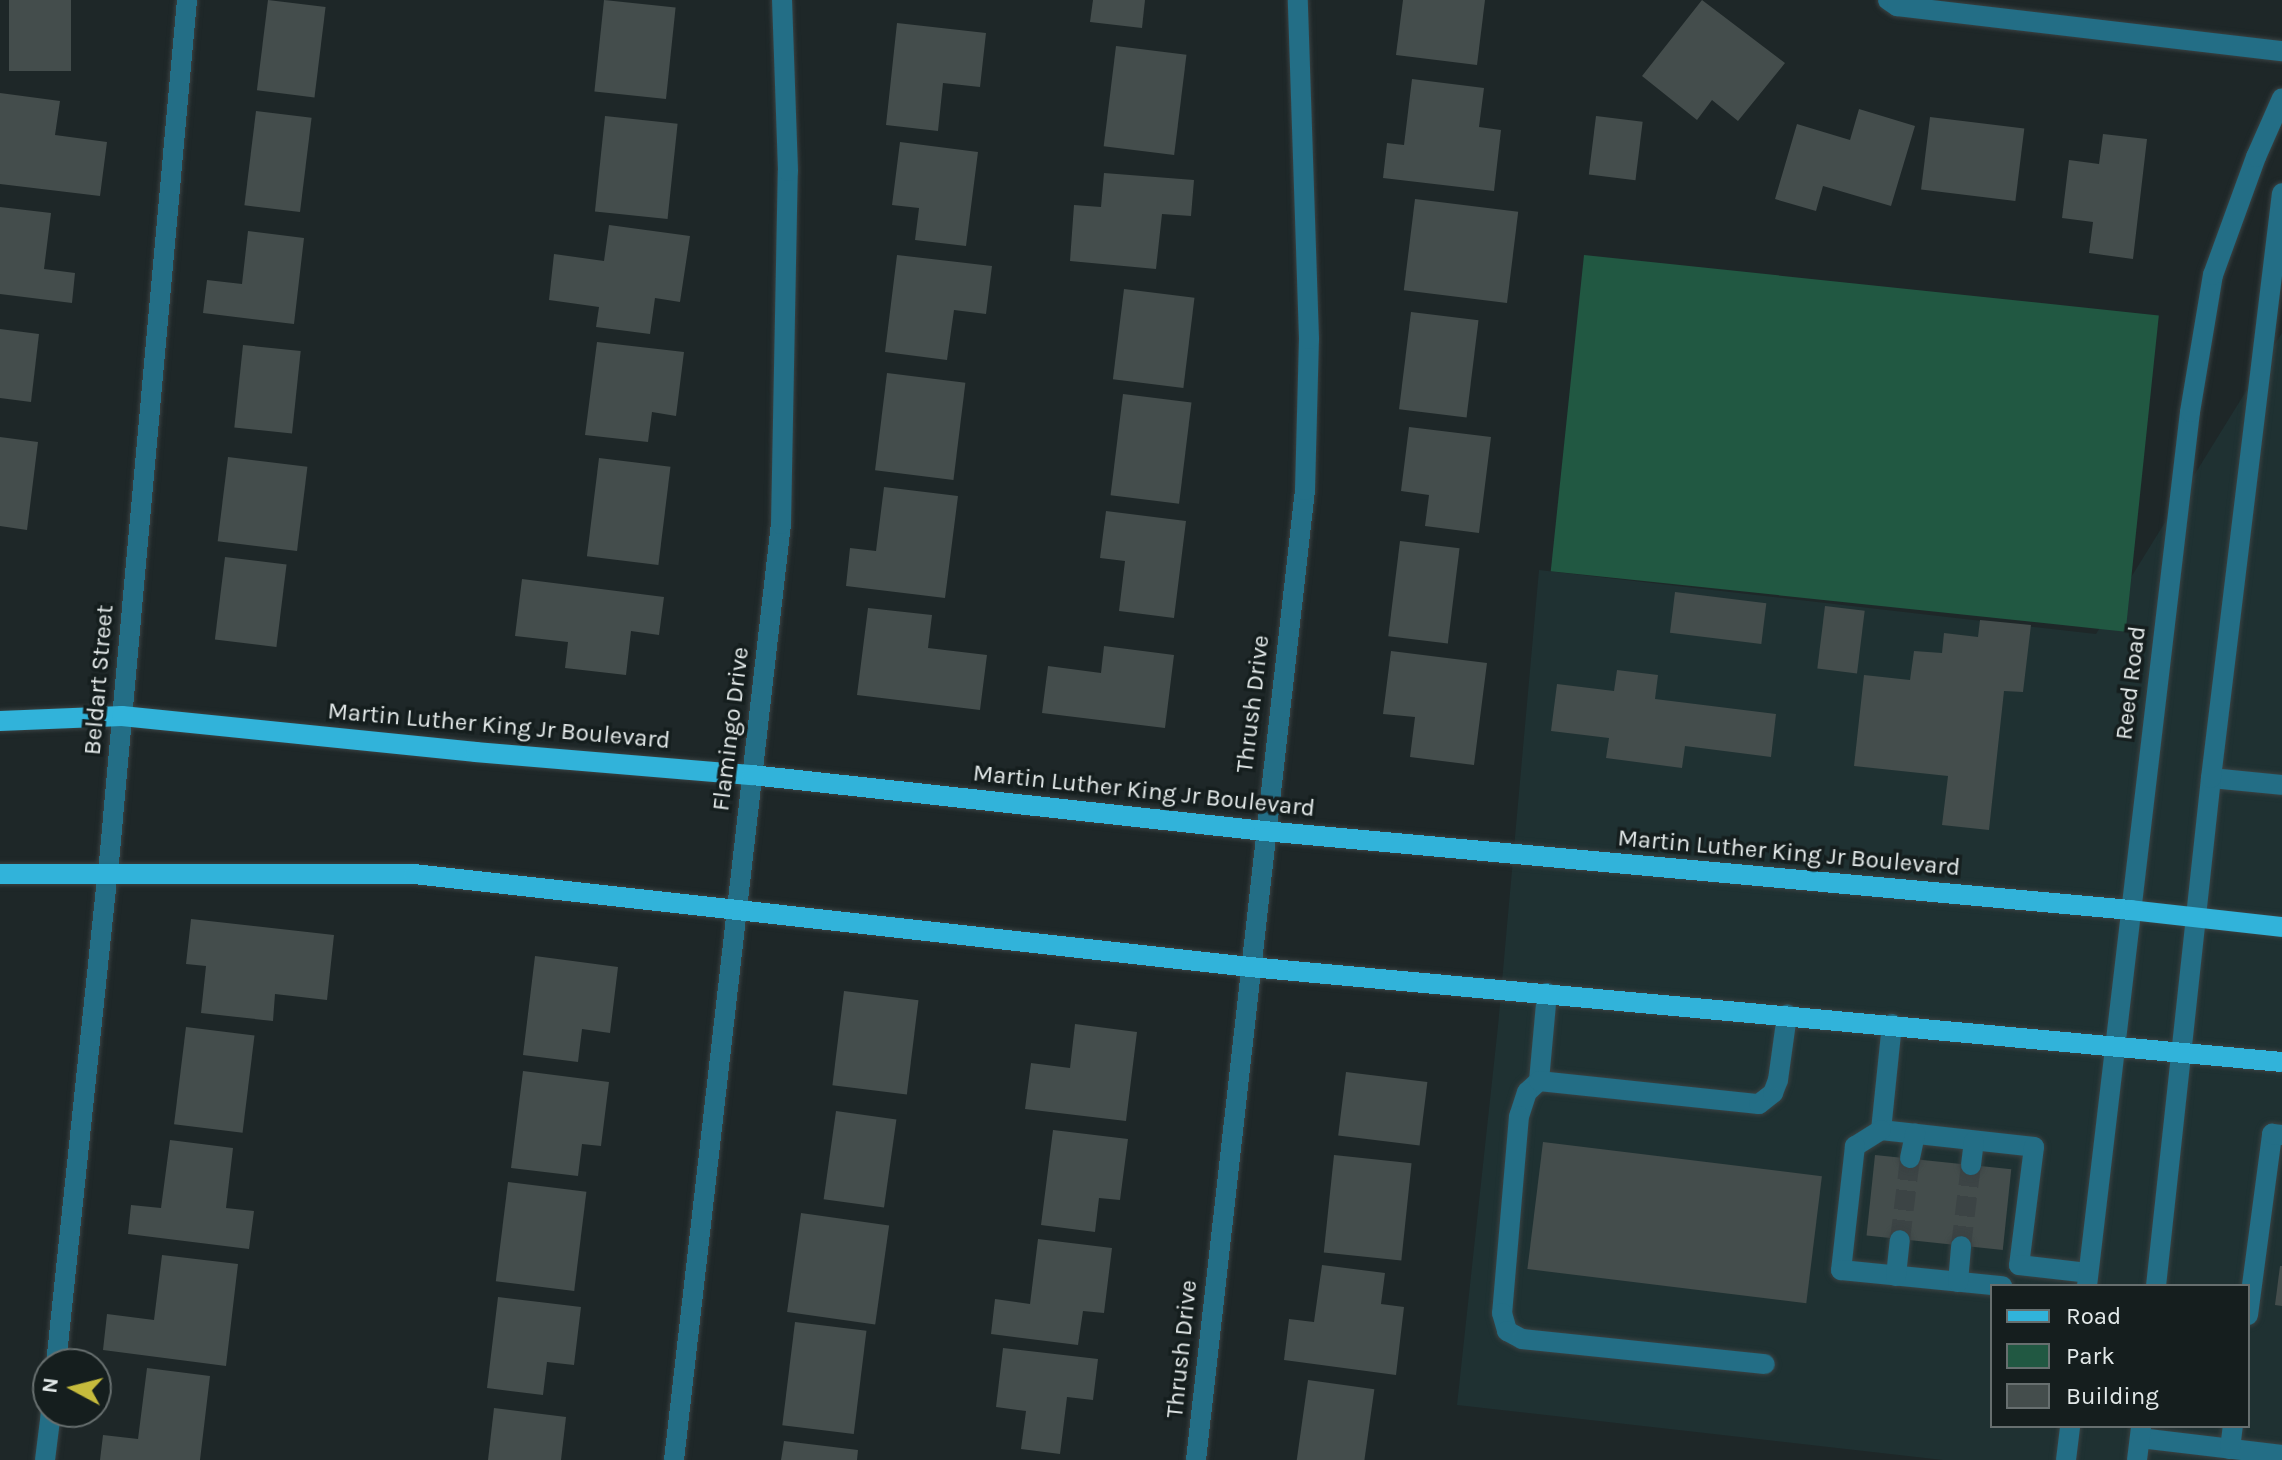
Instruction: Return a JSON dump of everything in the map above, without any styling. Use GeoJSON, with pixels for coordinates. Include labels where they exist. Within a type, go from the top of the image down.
{"type":"FeatureCollection","features":[{"type":"Feature","properties":{"kind":"main road","name":"Martin Luther King Jr Boulevard"},"geometry":{"type":"LineString","coordinates":[[0,721],[122,716],[752,775],[1264,831],[2130,910],[2282,927]]}},
{"type":"Feature","properties":{"kind":"main road"},"geometry":{"type":"LineString","coordinates":[[0,874],[414,874],[1250,967],[2282,1062]]}},
{"type":"Feature","properties":{"kind":"street","name":"Beldart Street"},"geometry":{"type":"LineString","coordinates":[[58,1348],[108,873],[187,0]]}},
{"type":"Feature","properties":{"kind":"street","name":"Flamingo Drive"},"geometry":{"type":"LineString","coordinates":[[674,1460],[781,524],[788,171],[782,0]]}},
{"type":"Feature","properties":{"kind":"street","name":"Thrush Drive"},"geometry":{"type":"LineString","coordinates":[[1196,1460],[1264,831],[1305,490],[1309,339],[1298,0]]}},
{"type":"Feature","properties":{"kind":"street"},"geometry":{"type":"LineString","coordinates":[[1888,0],[1897,6],[2282,51]]}},
{"type":"Feature","properties":{"kind":"street","name":"Reed Road"},"geometry":{"type":"LineString","coordinates":[[2088,1280],[2190,412],[2213,275],[2256,157],[2282,98]]}},
{"type":"Feature","properties":{"kind":"street"},"geometry":{"type":"LineString","coordinates":[[2156,1284],[2211,778],[2282,193]]}},
{"type":"Feature","properties":{"kind":"street"},"geometry":{"type":"LineString","coordinates":[[2211,778],[2282,785]]}},
{"type":"Feature","properties":{"kind":"street"},"geometry":{"type":"LineString","coordinates":[[1547,993],[1539,1081],[1527,1092],[1519,1116],[1502,1313],[1507,1331],[1522,1339],[1765,1364]]}},
{"type":"Feature","properties":{"kind":"street"},"geometry":{"type":"LineString","coordinates":[[1539,1081],[1759,1104],[1773,1093],[1778,1080],[1787,1015]]}},
{"type":"Feature","properties":{"kind":"street"},"geometry":{"type":"LineString","coordinates":[[1881,1130],[1892,1024]]}},
{"type":"Feature","properties":{"kind":"street"},"geometry":{"type":"LineString","coordinates":[[1990,1285],[1841,1270],[1855,1146],[1881,1130],[2034,1147],[2019,1265],[2006,1284]]}},
{"type":"Feature","properties":{"kind":"street"},"geometry":{"type":"LineString","coordinates":[[1910,1158],[1915,1134]]}},
{"type":"Feature","properties":{"kind":"street"},"geometry":{"type":"LineString","coordinates":[[2250,1300],[2272,1134],[2282,1135]]}},
{"type":"Feature","properties":{"kind":"street"},"geometry":{"type":"LineString","coordinates":[[1971,1165],[1974,1141]]}},
{"type":"Feature","properties":{"kind":"street"},"geometry":{"type":"LineString","coordinates":[[1896,1276],[1900,1240]]}},
{"type":"Feature","properties":{"kind":"street"},"geometry":{"type":"LineString","coordinates":[[1958,1282],[1961,1246]]}},
{"type":"Feature","properties":{"kind":"street"},"geometry":{"type":"LineString","coordinates":[[2019,1265],[2088,1280]]}},
{"type":"Feature","properties":{"kind":"street"},"geometry":{"type":"LineString","coordinates":[[45,1460],[49,1428]]}},
{"type":"Feature","properties":{"kind":"street"},"geometry":{"type":"LineString","coordinates":[[2066,1460],[2070,1428]]}},
{"type":"Feature","properties":{"kind":"street"},"geometry":{"type":"LineString","coordinates":[[2230,1449],[2233,1428]]}},
{"type":"Feature","properties":{"kind":"street"},"geometry":{"type":"LineString","coordinates":[[2137,1460],[2141,1432],[2230,1449],[2282,1455]]}},
{"type":"Feature","properties":{"kind":"shaded area"},"geometry":{"type":"Polygon","coordinates":[[[2282,333],[2282,1460],[1943,1460],[1457,1405],[1498,1026],[1539,570],[2096,634],[2282,333]]]}},
{"type":"Feature","properties":{"kind":"green space"},"geometry":{"type":"Polygon","coordinates":[[[1584,255],[2159,315],[2126,632],[1551,571],[1584,255]]]}},
{"type":"Feature","properties":{"kind":"building"},"geometry":{"type":"Polygon","coordinates":[[[9,0],[71,0],[71,71],[9,71],[9,0]]]}},
{"type":"Feature","properties":{"kind":"building"},"geometry":{"type":"Polygon","coordinates":[[[268,0],[326,7],[314,97],[257,90],[268,0]]]}},
{"type":"Feature","properties":{"kind":"building"},"geometry":{"type":"Polygon","coordinates":[[[604,0],[676,8],[666,99],[594,91],[604,0]]]}},
{"type":"Feature","properties":{"kind":"building"},"geometry":{"type":"Polygon","coordinates":[[[1093,0],[1145,0],[1142,28],[1090,22],[1093,0]]]}},
{"type":"Feature","properties":{"kind":"building"},"geometry":{"type":"Polygon","coordinates":[[[1403,0],[1485,0],[1477,65],[1396,55],[1403,0]]]}},
{"type":"Feature","properties":{"kind":"building"},"geometry":{"type":"Polygon","coordinates":[[[1702,0],[1785,63],[1738,121],[1712,100],[1697,120],[1642,76],[1702,0]]]}},
{"type":"Feature","properties":{"kind":"building"},"geometry":{"type":"Polygon","coordinates":[[[897,23],[986,33],[980,87],[943,83],[938,131],[886,125],[897,23]]]}},
{"type":"Feature","properties":{"kind":"building"},"geometry":{"type":"Polygon","coordinates":[[[1116,46],[1186,55],[1174,155],[1104,146],[1116,46]]]}},
{"type":"Feature","properties":{"kind":"building"},"geometry":{"type":"Polygon","coordinates":[[[1412,79],[1484,88],[1479,127],[1501,130],[1494,191],[1383,178],[1387,143],[1404,145],[1412,79]]]}},
{"type":"Feature","properties":{"kind":"building"},"geometry":{"type":"Polygon","coordinates":[[[0,93],[60,101],[55,135],[107,142],[100,196],[0,184],[0,93]]]}},
{"type":"Feature","properties":{"kind":"building"},"geometry":{"type":"Polygon","coordinates":[[[1859,109],[1915,126],[1891,206],[1823,186],[1816,211],[1775,199],[1797,124],[1850,140],[1859,109]]]}},
{"type":"Feature","properties":{"kind":"building"},"geometry":{"type":"Polygon","coordinates":[[[256,111],[312,118],[300,212],[244,205],[256,111]]]}},
{"type":"Feature","properties":{"kind":"building"},"geometry":{"type":"Polygon","coordinates":[[[605,116],[678,124],[668,219],[595,211],[605,116]]]}},
{"type":"Feature","properties":{"kind":"building"},"geometry":{"type":"Polygon","coordinates":[[[1596,116],[1643,122],[1635,180],[1589,175],[1596,116]]]}},
{"type":"Feature","properties":{"kind":"building"},"geometry":{"type":"Polygon","coordinates":[[[1930,117],[2024,129],[2015,201],[1921,189],[1930,117]]]}},
{"type":"Feature","properties":{"kind":"building"},"geometry":{"type":"Polygon","coordinates":[[[2103,134],[2147,139],[2133,259],[2089,253],[2093,222],[2062,218],[2069,160],[2099,164],[2103,134]]]}},
{"type":"Feature","properties":{"kind":"building"},"geometry":{"type":"Polygon","coordinates":[[[900,142],[978,152],[966,246],[915,240],[919,208],[892,205],[900,142]]]}},
{"type":"Feature","properties":{"kind":"building"},"geometry":{"type":"Polygon","coordinates":[[[1104,173],[1194,180],[1191,216],[1162,214],[1156,269],[1070,261],[1074,205],[1101,207],[1104,173]]]}},
{"type":"Feature","properties":{"kind":"building"},"geometry":{"type":"Polygon","coordinates":[[[1415,199],[1518,212],[1507,303],[1404,290],[1415,199]]]}},
{"type":"Feature","properties":{"kind":"building"},"geometry":{"type":"Polygon","coordinates":[[[0,207],[51,213],[44,269],[75,273],[72,303],[0,294],[0,207]]]}},
{"type":"Feature","properties":{"kind":"building"},"geometry":{"type":"Polygon","coordinates":[[[609,225],[690,236],[680,302],[655,298],[650,334],[596,327],[599,307],[549,300],[554,254],[604,261],[609,225]]]}},
{"type":"Feature","properties":{"kind":"building"},"geometry":{"type":"Polygon","coordinates":[[[248,231],[304,238],[294,324],[203,313],[207,280],[242,284],[248,231]]]}},
{"type":"Feature","properties":{"kind":"building"},"geometry":{"type":"Polygon","coordinates":[[[897,255],[992,266],[986,314],[954,310],[947,360],[885,352],[897,255]]]}},
{"type":"Feature","properties":{"kind":"building"},"geometry":{"type":"Polygon","coordinates":[[[1124,289],[1194,298],[1183,388],[1113,379],[1124,289]]]}},
{"type":"Feature","properties":{"kind":"building"},"geometry":{"type":"Polygon","coordinates":[[[1411,312],[1478,320],[1467,418],[1399,409],[1411,312]]]}},
{"type":"Feature","properties":{"kind":"building"},"geometry":{"type":"Polygon","coordinates":[[[0,329],[39,334],[31,402],[0,398],[0,329]]]}},
{"type":"Feature","properties":{"kind":"building"},"geometry":{"type":"Polygon","coordinates":[[[597,342],[684,352],[676,416],[652,412],[648,442],[585,435],[597,342]]]}},
{"type":"Feature","properties":{"kind":"building"},"geometry":{"type":"Polygon","coordinates":[[[243,345],[301,351],[292,434],[234,428],[243,345]]]}},
{"type":"Feature","properties":{"kind":"building"},"geometry":{"type":"Polygon","coordinates":[[[887,373],[965,383],[953,480],[875,470],[887,373]]]}},
{"type":"Feature","properties":{"kind":"building"},"geometry":{"type":"Polygon","coordinates":[[[1123,394],[1191,402],[1179,504],[1111,495],[1123,394]]]}},
{"type":"Feature","properties":{"kind":"building"},"geometry":{"type":"Polygon","coordinates":[[[1409,427],[1491,437],[1479,533],[1425,526],[1429,495],[1401,491],[1409,427]]]}},
{"type":"Feature","properties":{"kind":"building"},"geometry":{"type":"Polygon","coordinates":[[[0,437],[38,442],[27,530],[0,526],[0,437]]]}},
{"type":"Feature","properties":{"kind":"building"},"geometry":{"type":"Polygon","coordinates":[[[228,457],[307,467],[297,551],[218,541],[228,457]]]}},
{"type":"Feature","properties":{"kind":"building"},"geometry":{"type":"Polygon","coordinates":[[[599,458],[670,467],[658,565],[587,556],[599,458]]]}},
{"type":"Feature","properties":{"kind":"building"},"geometry":{"type":"Polygon","coordinates":[[[884,487],[958,496],[945,598],[846,586],[850,548],[876,551],[884,487]]]}},
{"type":"Feature","properties":{"kind":"building"},"geometry":{"type":"Polygon","coordinates":[[[1106,511],[1186,521],[1174,618],[1119,611],[1125,561],[1100,558],[1106,511]]]}},
{"type":"Feature","properties":{"kind":"building"},"geometry":{"type":"Polygon","coordinates":[[[1400,541],[1460,548],[1448,644],[1388,636],[1400,541]]]}},
{"type":"Feature","properties":{"kind":"building"},"geometry":{"type":"Polygon","coordinates":[[[225,557],[287,565],[276,647],[215,639],[225,557]]]}},
{"type":"Feature","properties":{"kind":"building"},"geometry":{"type":"Polygon","coordinates":[[[522,579],[664,597],[659,635],[631,631],[626,675],[565,668],[568,642],[515,636],[522,579]]]}},
{"type":"Feature","properties":{"kind":"building"},"geometry":{"type":"Polygon","coordinates":[[[1675,592],[1766,603],[1761,644],[1670,633],[1675,592]]]}},
{"type":"Feature","properties":{"kind":"building"},"geometry":{"type":"Polygon","coordinates":[[[1825,606],[1865,611],[1857,673],[1817,669],[1825,606]]]}},
{"type":"Feature","properties":{"kind":"building"},"geometry":{"type":"Polygon","coordinates":[[[868,608],[932,615],[928,648],[987,655],[980,710],[857,695],[868,608]]]}},
{"type":"Feature","properties":{"kind":"building"},"geometry":{"type":"Polygon","coordinates":[[[1980,620],[2031,625],[2023,692],[2004,691],[1989,830],[1942,825],[1948,776],[1854,766],[1864,675],[1910,680],[1914,651],[1942,653],[1944,633],[1978,637],[1980,620]]]}},
{"type":"Feature","properties":{"kind":"building"},"geometry":{"type":"Polygon","coordinates":[[[1104,646],[1174,655],[1165,728],[1042,713],[1048,666],[1101,673],[1104,646]]]}},
{"type":"Feature","properties":{"kind":"building"},"geometry":{"type":"Polygon","coordinates":[[[1391,651],[1487,663],[1474,765],[1410,757],[1415,717],[1383,714],[1391,651]]]}},
{"type":"Feature","properties":{"kind":"building"},"geometry":{"type":"Polygon","coordinates":[[[1617,670],[1658,675],[1655,699],[1776,714],[1771,757],[1685,746],[1682,768],[1606,758],[1609,738],[1551,731],[1557,684],[1614,691],[1617,670]]]}},
{"type":"Feature","properties":{"kind":"building"},"geometry":{"type":"Polygon","coordinates":[[[191,919],[334,935],[327,1000],[275,994],[273,1021],[201,1013],[206,966],[186,964],[191,919]]]}},
{"type":"Feature","properties":{"kind":"building"},"geometry":{"type":"Polygon","coordinates":[[[535,956],[618,967],[610,1033],[582,1029],[578,1062],[523,1055],[535,956]]]}},
{"type":"Feature","properties":{"kind":"building"},"geometry":{"type":"Polygon","coordinates":[[[844,991],[918,1000],[907,1094],[832,1085],[844,991]]]}},
{"type":"Feature","properties":{"kind":"building"},"geometry":{"type":"Polygon","coordinates":[[[1075,1024],[1137,1032],[1126,1121],[1025,1109],[1031,1063],[1070,1068],[1075,1024]]]}},
{"type":"Feature","properties":{"kind":"building"},"geometry":{"type":"Polygon","coordinates":[[[186,1027],[254,1035],[243,1133],[174,1124],[186,1027]]]}},
{"type":"Feature","properties":{"kind":"building"},"geometry":{"type":"Polygon","coordinates":[[[523,1071],[609,1082],[601,1146],[582,1144],[578,1176],[511,1168],[523,1071]]]}},
{"type":"Feature","properties":{"kind":"building"},"geometry":{"type":"Polygon","coordinates":[[[1346,1072],[1427,1082],[1420,1146],[1338,1136],[1346,1072]]]}},
{"type":"Feature","properties":{"kind":"building"},"geometry":{"type":"Polygon","coordinates":[[[836,1111],[896,1119],[884,1208],[824,1199],[836,1111]]]}},
{"type":"Feature","properties":{"kind":"building"},"geometry":{"type":"Polygon","coordinates":[[[1053,1130],[1128,1139],[1120,1200],[1099,1198],[1095,1232],[1041,1225],[1053,1130]]]}},
{"type":"Feature","properties":{"kind":"building"},"geometry":{"type":"Polygon","coordinates":[[[170,1140],[233,1148],[226,1208],[254,1211],[249,1249],[128,1234],[131,1205],[161,1208],[170,1140]]]}},
{"type":"Feature","properties":{"kind":"building"},"geometry":{"type":"Polygon","coordinates":[[[1543,1142],[1822,1176],[1806,1303],[1527,1269],[1543,1142]]]}},
{"type":"Feature","properties":{"kind":"building"},"geometry":{"type":"Polygon","coordinates":[[[1334,1155],[1412,1163],[1401,1261],[1324,1252],[1334,1155]]]}},
{"type":"Feature","properties":{"kind":"building"},"geometry":{"type":"Polygon","coordinates":[[[1875,1155],[2011,1169],[2003,1250],[1867,1236],[1875,1155]]]}},
{"type":"Feature","properties":{"kind":"building"},"geometry":{"type":"Polygon","coordinates":[[[508,1182],[586,1192],[574,1291],[496,1281],[508,1182]]]}},
{"type":"Feature","properties":{"kind":"building"},"geometry":{"type":"Polygon","coordinates":[[[801,1213],[889,1225],[875,1324],[787,1312],[801,1213]]]}},
{"type":"Feature","properties":{"kind":"building"},"geometry":{"type":"Polygon","coordinates":[[[1038,1239],[1112,1248],[1104,1313],[1083,1311],[1078,1345],[991,1334],[995,1299],[1030,1304],[1038,1239]]]}},
{"type":"Feature","properties":{"kind":"building"},"geometry":{"type":"Polygon","coordinates":[[[162,1255],[238,1264],[226,1366],[103,1348],[107,1314],[154,1320],[162,1255]]]}},
{"type":"Feature","properties":{"kind":"building"},"geometry":{"type":"Polygon","coordinates":[[[1322,1265],[1385,1273],[1381,1304],[1404,1307],[1396,1375],[1284,1360],[1289,1319],[1314,1322],[1322,1265]]]}},
{"type":"Feature","properties":{"kind":"building"},"geometry":{"type":"Polygon","coordinates":[[[2282,1266],[2282,1306],[2275,1305],[2282,1266]]]}},
{"type":"Feature","properties":{"kind":"building"},"geometry":{"type":"Polygon","coordinates":[[[498,1297],[581,1307],[574,1365],[547,1362],[543,1395],[487,1388],[498,1297]]]}},
{"type":"Feature","properties":{"kind":"building"},"geometry":{"type":"Polygon","coordinates":[[[795,1322],[866,1331],[854,1434],[782,1425],[795,1322]]]}},
{"type":"Feature","properties":{"kind":"building"},"geometry":{"type":"Polygon","coordinates":[[[1003,1348],[1098,1359],[1093,1400],[1067,1397],[1060,1454],[1021,1449],[1026,1411],[996,1407],[1003,1348]]]}},
{"type":"Feature","properties":{"kind":"building"},"geometry":{"type":"Polygon","coordinates":[[[147,1368],[210,1376],[200,1460],[100,1460],[103,1435],[138,1439],[147,1368]]]}},
{"type":"Feature","properties":{"kind":"building"},"geometry":{"type":"Polygon","coordinates":[[[1308,1380],[1374,1389],[1364,1460],[1297,1460],[1308,1380]]]}},
{"type":"Feature","properties":{"kind":"building"},"geometry":{"type":"Polygon","coordinates":[[[494,1408],[566,1417],[561,1460],[488,1460],[494,1408]]]}},
{"type":"Feature","properties":{"kind":"building"},"geometry":{"type":"Polygon","coordinates":[[[784,1441],[858,1450],[857,1460],[781,1460],[784,1441]]]}},
{"type":"Feature","properties":{"kind":"tunnel"},"geometry":{"type":"LineString","coordinates":[[1900,1240],[1910,1158]]}},
{"type":"Feature","properties":{"kind":"tunnel"},"geometry":{"type":"LineString","coordinates":[[1961,1246],[1971,1165]]}}]}
